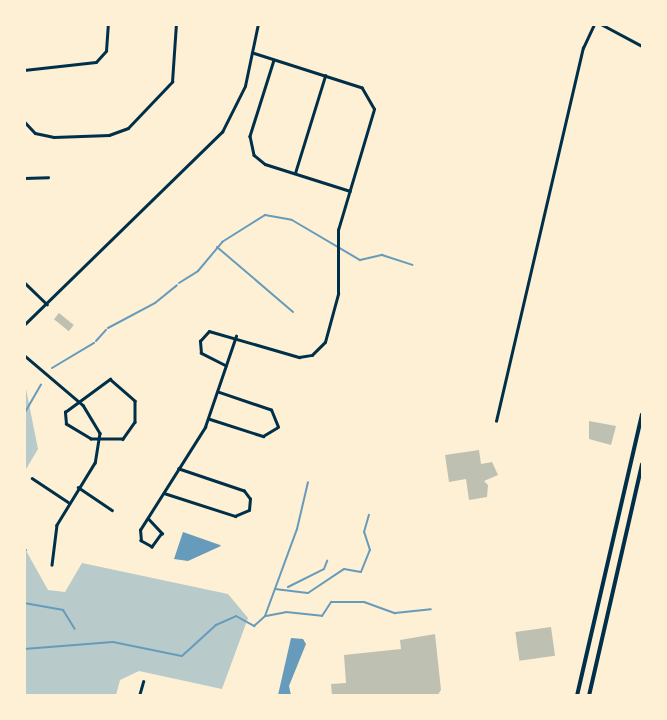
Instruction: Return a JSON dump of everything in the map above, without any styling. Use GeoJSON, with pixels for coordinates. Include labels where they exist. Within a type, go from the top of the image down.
{"type":"FeatureCollection","features":[{"type":"Feature","properties":{"kind":"highway"},"geometry":{"type":"LineString","coordinates":[[577,695],[642,415]]}},
{"type":"Feature","properties":{"kind":"highway"},"geometry":{"type":"LineString","coordinates":[[589,695],[642,465]]}},
{"type":"Feature","properties":{"kind":"street"},"geometry":{"type":"LineString","coordinates":[[24,70],[96,62],[106,51],[108,24]]}},
{"type":"Feature","properties":{"kind":"street"},"geometry":{"type":"LineString","coordinates":[[24,121],[35,133],[54,137],[109,135],[134,124],[172,82],[176,24]]}},
{"type":"Feature","properties":{"kind":"street"},"geometry":{"type":"LineString","coordinates":[[24,325],[222,132],[238,107],[258,24]]}},
{"type":"Feature","properties":{"kind":"street"},"geometry":{"type":"LineString","coordinates":[[496,421],[583,48],[594,24]]}},
{"type":"Feature","properties":{"kind":"street"},"geometry":{"type":"LineString","coordinates":[[601,24],[642,46]]}},
{"type":"Feature","properties":{"kind":"street"},"geometry":{"type":"LineString","coordinates":[[226,366],[204,357],[200,341],[213,330],[299,357],[322,347],[337,302],[336,240],[374,104],[362,88],[252,53]]}},
{"type":"Feature","properties":{"kind":"street"},"geometry":{"type":"LineString","coordinates":[[274,60],[250,146],[262,162],[350,191]]}},
{"type":"Feature","properties":{"kind":"street"},"geometry":{"type":"LineString","coordinates":[[295,174],[325,76]]}},
{"type":"Feature","properties":{"kind":"street"},"geometry":{"type":"LineString","coordinates":[[24,178],[48,177]]}},
{"type":"Feature","properties":{"kind":"street"},"geometry":{"type":"LineString","coordinates":[[24,282],[47,304]]}},
{"type":"Feature","properties":{"kind":"street"},"geometry":{"type":"LineString","coordinates":[[148,518],[162,533],[152,547],[139,537],[148,518],[209,418],[236,336]]}},
{"type":"Feature","properties":{"kind":"street"},"geometry":{"type":"LineString","coordinates":[[24,355],[78,400],[96,421],[100,440],[95,463],[68,502],[55,531],[52,565]]}},
{"type":"Feature","properties":{"kind":"street"},"geometry":{"type":"LineString","coordinates":[[110,379],[135,401],[137,414],[130,433],[120,440],[100,440],[87,438],[66,424],[65,412],[110,379]]}},
{"type":"Feature","properties":{"kind":"street"},"geometry":{"type":"LineString","coordinates":[[209,418],[263,436],[278,426],[271,410],[218,392]]}},
{"type":"Feature","properties":{"kind":"street"},"geometry":{"type":"LineString","coordinates":[[164,493],[234,516],[249,510],[250,499],[244,491],[179,470]]}},
{"type":"Feature","properties":{"kind":"street"},"geometry":{"type":"LineString","coordinates":[[32,478],[68,502]]}},
{"type":"Feature","properties":{"kind":"street"},"geometry":{"type":"LineString","coordinates":[[78,487],[113,510]]}},
{"type":"Feature","properties":{"kind":"street"},"geometry":{"type":"LineString","coordinates":[[139,695],[143,682]]}},
{"type":"Feature","properties":{"kind":"shaded area"},"geometry":{"type":"Polygon","coordinates":[[[24,379],[38,449],[25,471],[24,471],[24,379]]]}},
{"type":"Feature","properties":{"kind":"shaded area"},"geometry":{"type":"Polygon","coordinates":[[[24,547],[48,590],[65,592],[82,563],[228,594],[248,618],[222,689],[139,671],[120,680],[116,695],[25,695],[24,547]]]}},
{"type":"Feature","properties":{"kind":"water"},"geometry":{"type":"Polygon","coordinates":[[[183,532],[221,546],[188,561],[174,559],[183,532]]]}},
{"type":"Feature","properties":{"kind":"water"},"geometry":{"type":"Polygon","coordinates":[[[291,638],[303,639],[306,644],[289,686],[291,695],[278,695],[291,638]]]}},
{"type":"Feature","properties":{"kind":"building"},"geometry":{"type":"Polygon","coordinates":[[[59,313],[74,325],[69,331],[54,319],[59,313]]]}},
{"type":"Feature","properties":{"kind":"building"},"geometry":{"type":"Polygon","coordinates":[[[589,421],[616,426],[611,445],[589,439],[589,421]]]}},
{"type":"Feature","properties":{"kind":"building"},"geometry":{"type":"Polygon","coordinates":[[[479,450],[481,464],[492,462],[498,475],[484,481],[488,485],[487,497],[469,500],[466,479],[449,482],[445,455],[479,450]]]}},
{"type":"Feature","properties":{"kind":"building"},"geometry":{"type":"Polygon","coordinates":[[[551,627],[555,656],[519,661],[515,632],[551,627]]]}},
{"type":"Feature","properties":{"kind":"building"},"geometry":{"type":"Polygon","coordinates":[[[435,634],[441,690],[437,696],[332,696],[331,684],[346,683],[344,655],[401,649],[400,640],[435,634]]]}},
{"type":"Feature","properties":{"kind":"waterway"},"geometry":{"type":"LineString","coordinates":[[179,283],[198,271],[222,242],[265,215],[292,220],[360,260],[382,255],[412,265]]}},
{"type":"Feature","properties":{"kind":"waterway"},"geometry":{"type":"LineString","coordinates":[[217,247],[293,312]]}},
{"type":"Feature","properties":{"kind":"waterway"},"geometry":{"type":"LineString","coordinates":[[108,328],[155,303],[177,285]]}},
{"type":"Feature","properties":{"kind":"waterway"},"geometry":{"type":"LineString","coordinates":[[96,341],[106,330]]}},
{"type":"Feature","properties":{"kind":"waterway"},"geometry":{"type":"LineString","coordinates":[[52,368],[94,343]]}},
{"type":"Feature","properties":{"kind":"waterway"},"geometry":{"type":"LineString","coordinates":[[24,414],[41,384]]}},
{"type":"Feature","properties":{"kind":"waterway"},"geometry":{"type":"LineString","coordinates":[[24,649],[113,642],[182,656],[216,625],[236,616],[254,626],[265,616],[297,529],[308,482]]}},
{"type":"Feature","properties":{"kind":"waterway"},"geometry":{"type":"LineString","coordinates":[[275,589],[308,593],[344,569],[361,572],[370,550],[364,532],[369,515]]}},
{"type":"Feature","properties":{"kind":"waterway"},"geometry":{"type":"LineString","coordinates":[[288,587],[324,569],[327,561]]}},
{"type":"Feature","properties":{"kind":"waterway"},"geometry":{"type":"LineString","coordinates":[[266,616],[286,612],[322,616],[331,602],[364,602],[395,613],[431,609]]}},
{"type":"Feature","properties":{"kind":"waterway"},"geometry":{"type":"LineString","coordinates":[[24,603],[63,610],[75,629]]}}]}
